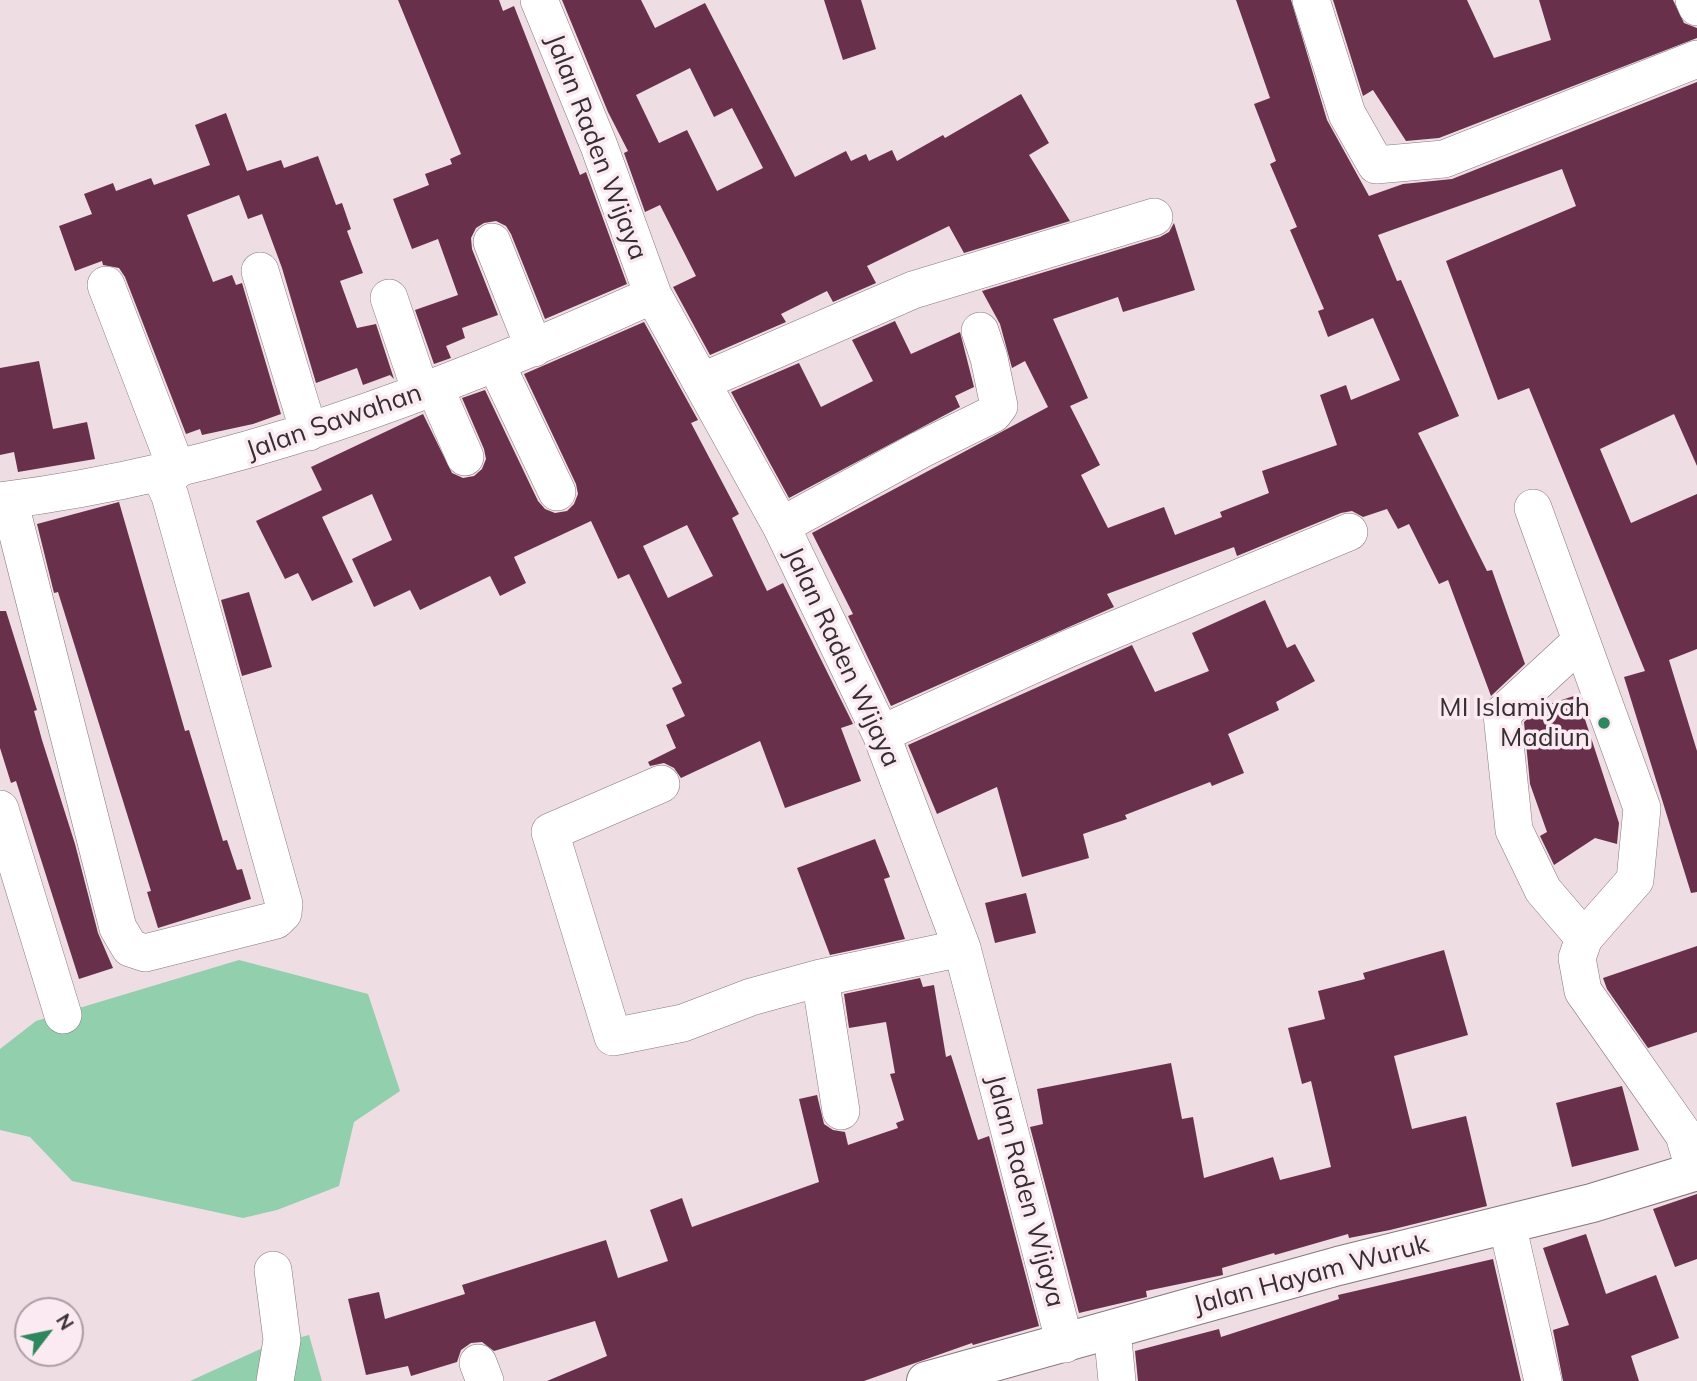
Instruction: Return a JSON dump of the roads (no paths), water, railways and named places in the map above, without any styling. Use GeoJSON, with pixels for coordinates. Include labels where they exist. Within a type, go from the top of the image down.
{"type":"FeatureCollection","features":[{"type":"Feature","properties":{"kind":"main road","name":"Jalan Hayam Wuruk"},"geometry":{"type":"LineString","coordinates":[[926,1381],[970,1366],[1065,1344],[1338,1266],[1592,1203],[1696,1171]]}},
{"type":"Feature","properties":{"kind":"street","name":"Jalan Raden Wijaya"},"geometry":{"type":"LineString","coordinates":[[539,0],[599,146],[653,295],[781,526],[881,734],[962,948],[1065,1344]]}},
{"type":"Feature","properties":{"kind":"street"},"geometry":{"type":"LineString","coordinates":[[1311,0],[1347,114],[1377,165],[1444,159],[1697,60]]}},
{"type":"Feature","properties":{"kind":"street"},"geometry":{"type":"LineString","coordinates":[[1695,0],[1697,7]]}},
{"type":"Feature","properties":{"kind":"street"},"geometry":{"type":"LineString","coordinates":[[701,382],[913,289],[1154,217]]}},
{"type":"Feature","properties":{"kind":"street"},"geometry":{"type":"LineString","coordinates":[[492,242],[534,348]]}},
{"type":"Feature","properties":{"kind":"street"},"geometry":{"type":"LineString","coordinates":[[260,271],[309,432]]}},
{"type":"Feature","properties":{"kind":"street"},"geometry":{"type":"LineString","coordinates":[[4,501],[118,928],[130,948],[145,953],[276,920],[283,913],[284,904],[170,496],[168,472],[106,285]]}},
{"type":"Feature","properties":{"kind":"street","name":"Jalan Sawahan"},"geometry":{"type":"LineString","coordinates":[[4,501],[168,472],[309,432],[496,364],[653,295]]}},
{"type":"Feature","properties":{"kind":"street"},"geometry":{"type":"LineString","coordinates":[[389,298],[428,390],[465,457]]}},
{"type":"Feature","properties":{"kind":"street"},"geometry":{"type":"LineString","coordinates":[[781,526],[920,450],[993,414],[999,406],[980,331]]}},
{"type":"Feature","properties":{"kind":"street"},"geometry":{"type":"LineString","coordinates":[[496,364],[556,492]]}},
{"type":"Feature","properties":{"kind":"street"},"geometry":{"type":"LineString","coordinates":[[1533,508],[1642,808],[1635,880],[1584,938],[1577,958],[1583,991],[1684,1135],[1696,1171]]}},
{"type":"Feature","properties":{"kind":"street"},"geometry":{"type":"LineString","coordinates":[[881,734],[1070,648],[1349,532]]}},
{"type":"Feature","properties":{"kind":"street"},"geometry":{"type":"LineString","coordinates":[[1581,641],[1502,714],[1514,830],[1543,890],[1584,938]]}},
{"type":"Feature","properties":{"kind":"street"},"geometry":{"type":"LineString","coordinates":[[661,784],[550,832],[613,1037],[682,1023],[751,997],[820,978],[962,948]]}},
{"type":"Feature","properties":{"kind":"street"},"geometry":{"type":"LineString","coordinates":[[0,809],[63,1015]]}},
{"type":"Feature","properties":{"kind":"street"},"geometry":{"type":"LineString","coordinates":[[820,978],[841,1111]]}},
{"type":"Feature","properties":{"kind":"street"},"geometry":{"type":"LineString","coordinates":[[1507,1224],[1543,1381]]}},
{"type":"Feature","properties":{"kind":"street"},"geometry":{"type":"LineString","coordinates":[[272,1270],[282,1340],[275,1381]]}},
{"type":"Feature","properties":{"kind":"street"},"geometry":{"type":"LineString","coordinates":[[1112,1329],[1117,1381]]}},
{"type":"Feature","properties":{"kind":"place","name":"MI Islamiyah Madiun"},"geometry":{"type":"Point","coordinates":[1604,723]}}]}
